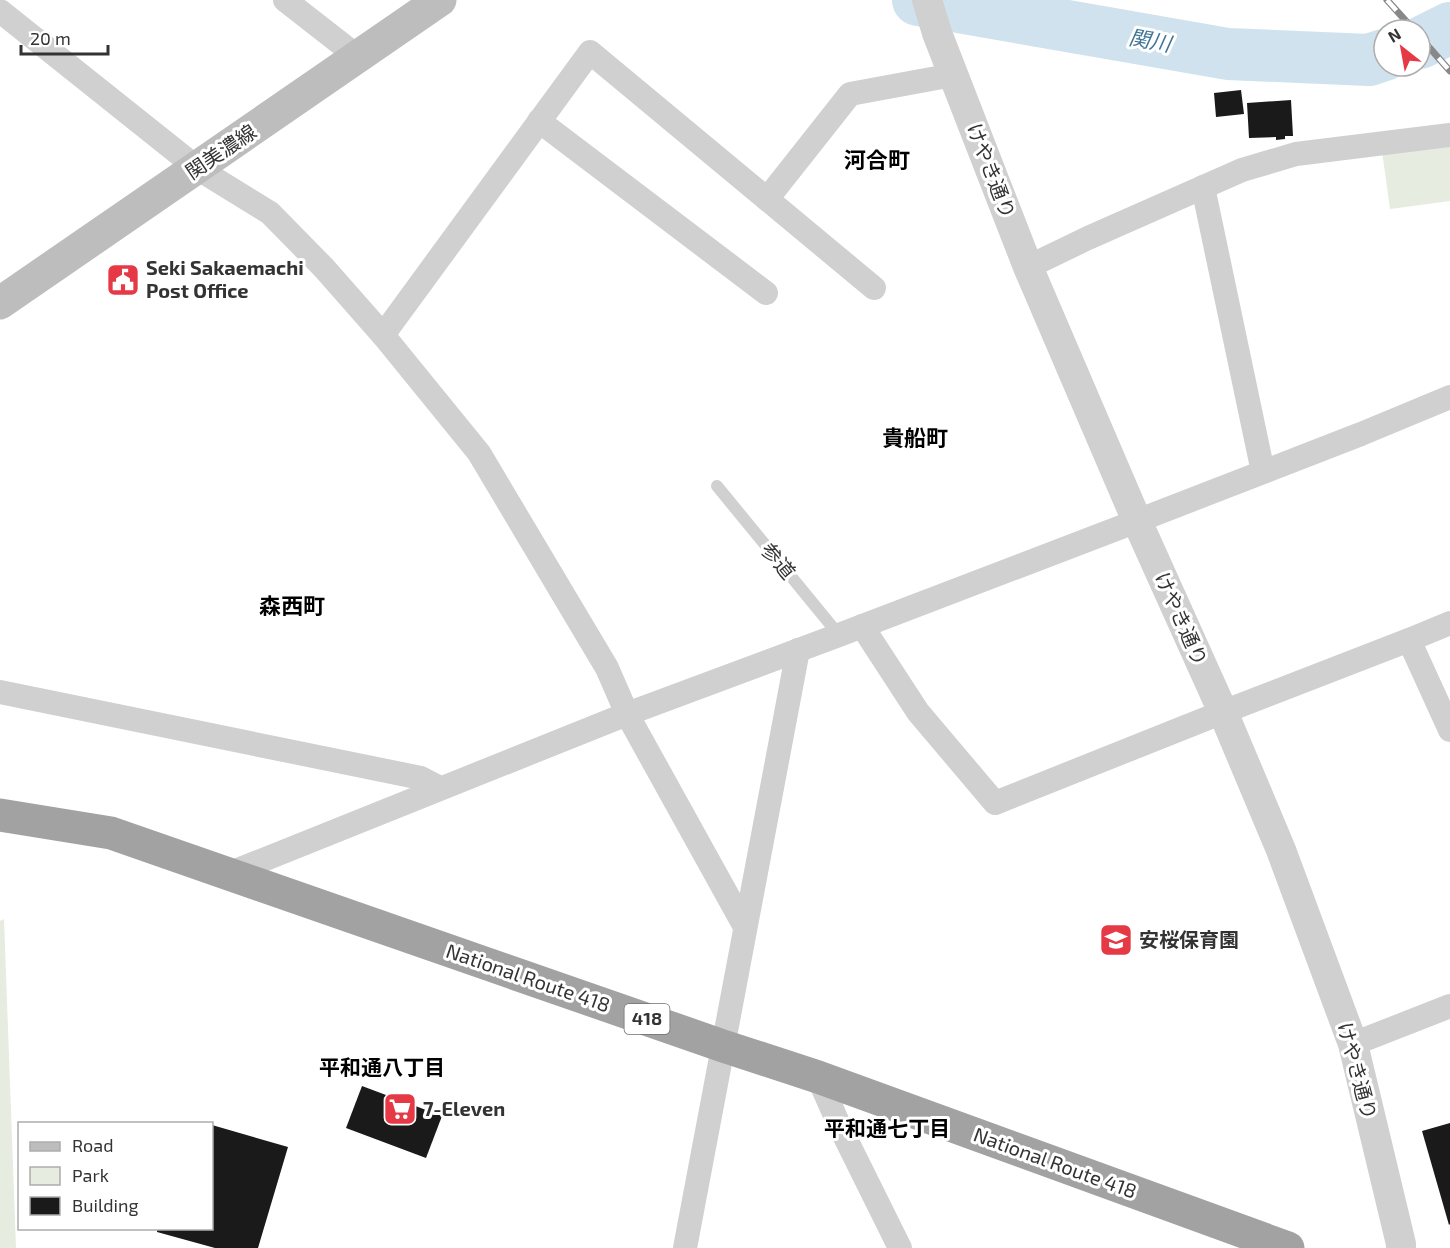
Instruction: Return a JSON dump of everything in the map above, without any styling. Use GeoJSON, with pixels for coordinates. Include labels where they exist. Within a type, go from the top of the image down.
{"type":"FeatureCollection","features":[{"type":"Feature","properties":{"kind":"highway","name":"National Route 418"},"geometry":{"type":"LineString","coordinates":[[0,814],[111,833],[818,1077],[1288,1248]]}},
{"type":"Feature","properties":{"kind":"main road","name":"関美濃線"},"geometry":{"type":"LineString","coordinates":[[0,303],[440,0]]}},
{"type":"Feature","properties":{"kind":"street"},"geometry":{"type":"LineString","coordinates":[[285,0],[358,57]]}},
{"type":"Feature","properties":{"kind":"street","name":"けやき通り"},"geometry":{"type":"LineString","coordinates":[[927,0],[937,33],[1028,267],[1281,850],[1353,1044],[1401,1248]]}},
{"type":"Feature","properties":{"kind":"street"},"geometry":{"type":"LineString","coordinates":[[0,11],[197,168],[270,213],[324,268],[383,335],[479,453],[608,669],[627,714],[745,927]]}},
{"type":"Feature","properties":{"kind":"street"},"geometry":{"type":"LineString","coordinates":[[383,335],[590,52],[874,288]]}},
{"type":"Feature","properties":{"kind":"street"},"geometry":{"type":"LineString","coordinates":[[767,199],[850,94],[953,75]]}},
{"type":"Feature","properties":{"kind":"street"},"geometry":{"type":"LineString","coordinates":[[539,121],[766,293]]}},
{"type":"Feature","properties":{"kind":"street"},"geometry":{"type":"LineString","coordinates":[[1028,267],[1242,170],[1296,154],[1450,135]]}},
{"type":"Feature","properties":{"kind":"street"},"geometry":{"type":"LineString","coordinates":[[1203,187],[1263,472]]}},
{"type":"Feature","properties":{"kind":"street"},"geometry":{"type":"LineString","coordinates":[[228,874],[627,714],[1137,521],[1450,397]]}},
{"type":"Feature","properties":{"kind":"street"},"geometry":{"type":"LineString","coordinates":[[862,626],[918,712],[995,803],[1450,623]]}},
{"type":"Feature","properties":{"kind":"street"},"geometry":{"type":"LineString","coordinates":[[1409,640],[1450,730]]}},
{"type":"Feature","properties":{"kind":"street"},"geometry":{"type":"LineString","coordinates":[[685,1248],[798,650]]}},
{"type":"Feature","properties":{"kind":"street"},"geometry":{"type":"LineString","coordinates":[[0,692],[421,778],[440,788]]}},
{"type":"Feature","properties":{"kind":"street"},"geometry":{"type":"LineString","coordinates":[[1353,1044],[1450,1006]]}},
{"type":"Feature","properties":{"kind":"street"},"geometry":{"type":"LineString","coordinates":[[818,1077],[900,1248]]}},
{"type":"Feature","properties":{"kind":"lane","name":"参道"},"geometry":{"type":"LineString","coordinates":[[717,486],[839,635]]}},
{"type":"Feature","properties":{"kind":"green space"},"geometry":{"type":"Polygon","coordinates":[[[1450,141],[1450,201],[1390,209],[1382,151],[1450,141]]]}},
{"type":"Feature","properties":{"kind":"green space"},"geometry":{"type":"Polygon","coordinates":[[[4,919],[16,1248],[0,1248],[0,921],[4,919]]]}},
{"type":"Feature","properties":{"kind":"building"},"geometry":{"type":"Polygon","coordinates":[[[1241,90],[1244,114],[1216,117],[1214,93],[1241,90]]]}},
{"type":"Feature","properties":{"kind":"building"},"geometry":{"type":"Polygon","coordinates":[[[1291,100],[1293,136],[1285,136],[1285,139],[1276,140],[1276,137],[1249,138],[1247,103],[1291,100]]]}},
{"type":"Feature","properties":{"kind":"building"},"geometry":{"type":"Polygon","coordinates":[[[362,1086],[442,1116],[426,1158],[346,1128],[362,1086]]]}},
{"type":"Feature","properties":{"kind":"building"},"geometry":{"type":"Polygon","coordinates":[[[1450,1123],[1450,1224],[1449,1225],[1422,1131],[1450,1123]]]}},
{"type":"Feature","properties":{"kind":"building"},"geometry":{"type":"Polygon","coordinates":[[[213,1125],[288,1147],[258,1248],[215,1248],[157,1232],[157,1230],[213,1230],[213,1125]]]}},
{"type":"Feature","properties":{"kind":"waterway","name":"関川"},"geometry":{"type":"LineString","coordinates":[[918,0],[1228,54],[1372,59]]}},
{"type":"Feature","properties":{"kind":"waterway","name":"関川"},"geometry":{"type":"LineString","coordinates":[[1432,37],[1450,28]]}},
{"type":"Feature","properties":{"kind":"railway"},"geometry":{"type":"LineString","coordinates":[[1387,0],[1403,18]]}},
{"type":"Feature","properties":{"kind":"railway"},"geometry":{"type":"LineString","coordinates":[[1432,51],[1450,71]]}},
{"type":"Feature","properties":{"kind":"place","name":"Seki Sakaemachi Post Office"},"geometry":{"type":"Point","coordinates":[123,280]}},
{"type":"Feature","properties":{"kind":"place","name":"安桜保育園"},"geometry":{"type":"Point","coordinates":[1116,940]}},
{"type":"Feature","properties":{"kind":"place","name":"7-Eleven"},"geometry":{"type":"Point","coordinates":[400,1109]}},
{"type":"Feature","properties":{"kind":"district","name":"河合町"},"geometry":{"type":"Point","coordinates":[877,160]}},
{"type":"Feature","properties":{"kind":"district","name":"貴船町"},"geometry":{"type":"Point","coordinates":[915,438]}},
{"type":"Feature","properties":{"kind":"district","name":"森西町"},"geometry":{"type":"Point","coordinates":[292,606]}},
{"type":"Feature","properties":{"kind":"district","name":"平和通八丁目"},"geometry":{"type":"Point","coordinates":[382,1068]}},
{"type":"Feature","properties":{"kind":"district","name":"平和通七丁目"},"geometry":{"type":"Point","coordinates":[887,1129]}}]}
